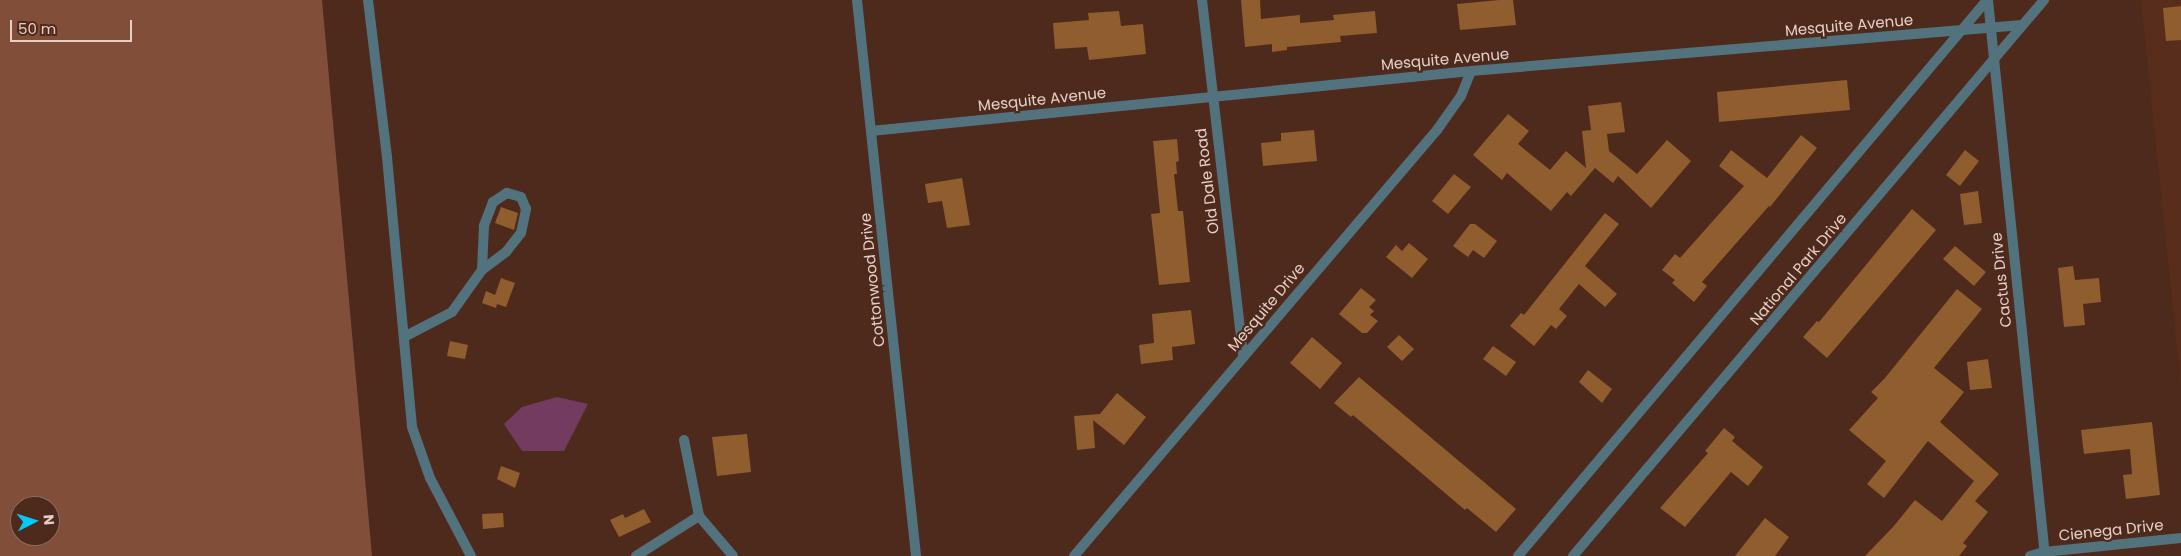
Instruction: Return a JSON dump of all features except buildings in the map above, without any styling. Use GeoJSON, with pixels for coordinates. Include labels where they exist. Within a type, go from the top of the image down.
{"type":"FeatureCollection","features":[{"type":"Feature","properties":{"kind":"street"},"geometry":{"type":"LineString","coordinates":[[368,0],[387,157],[412,427],[430,478],[471,556]]}},
{"type":"Feature","properties":{"kind":"street","name":"Cottonwood Drive"},"geometry":{"type":"LineString","coordinates":[[858,0],[916,556]]}},
{"type":"Feature","properties":{"kind":"street","name":"Old Dale Road"},"geometry":{"type":"LineString","coordinates":[[1202,0],[1243,358]]}},
{"type":"Feature","properties":{"kind":"street","name":"Cactus Drive"},"geometry":{"type":"LineString","coordinates":[[1988,0],[2044,554]]}},
{"type":"Feature","properties":{"kind":"street","name":"National Park Drive"},"geometry":{"type":"LineString","coordinates":[[1518,556],[1988,0]]}},
{"type":"Feature","properties":{"kind":"street","name":"National Park Drive"},"geometry":{"type":"LineString","coordinates":[[1573,556],[2044,0]]}},
{"type":"Feature","properties":{"kind":"street","name":"Mesquite Avenue"},"geometry":{"type":"LineString","coordinates":[[871,131],[1471,71],[1960,31],[2022,24]]}},
{"type":"Feature","properties":{"kind":"street","name":"Mesquite Drive"},"geometry":{"type":"LineString","coordinates":[[1074,556],[1437,130],[1461,96],[1471,71]]}},
{"type":"Feature","properties":{"kind":"street"},"geometry":{"type":"LineString","coordinates":[[404,337],[452,312],[482,270],[506,252],[521,233],[526,209],[521,197],[507,193],[493,202],[484,226],[482,270]]}},
{"type":"Feature","properties":{"kind":"street"},"geometry":{"type":"LineString","coordinates":[[684,440],[699,516],[733,556]]}},
{"type":"Feature","properties":{"kind":"street"},"geometry":{"type":"LineString","coordinates":[[636,556],[699,516]]}},
{"type":"Feature","properties":{"kind":"street","name":"Cienega Drive"},"geometry":{"type":"LineString","coordinates":[[2030,556],[2181,538]]}},
{"type":"Feature","properties":{"kind":"shaded area"},"geometry":{"type":"Polygon","coordinates":[[[0,0],[322,0],[372,556],[0,556],[0,0]]]}},
{"type":"Feature","properties":{"kind":"shaded area"},"geometry":{"type":"Polygon","coordinates":[[[2141,0],[2181,0],[2181,386],[2141,0]]]}},
{"type":"Feature","properties":{"kind":"shaded area"},"geometry":{"type":"Polygon","coordinates":[[[557,397],[588,404],[564,451],[522,451],[504,424],[522,407],[557,397]]]}}]}
